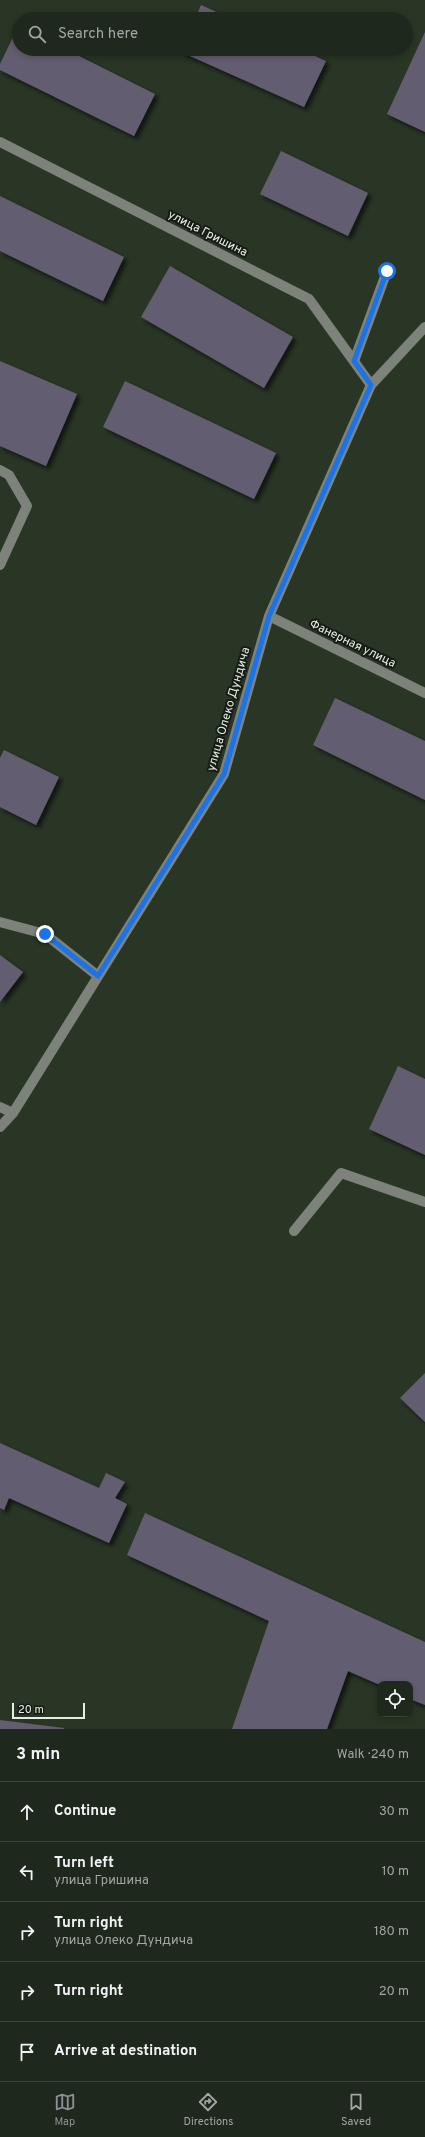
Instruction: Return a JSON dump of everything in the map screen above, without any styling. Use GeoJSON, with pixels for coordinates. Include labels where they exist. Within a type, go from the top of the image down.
{"type":"FeatureCollection","features":[{"type":"Feature","properties":{"kind":"street","name":"улица Гришина"},"geometry":{"type":"LineString","coordinates":[[0,142],[309,299],[371,385]]}},
{"type":"Feature","properties":{"kind":"street"},"geometry":{"type":"LineString","coordinates":[[354,361],[387,271]]}},
{"type":"Feature","properties":{"kind":"street","name":"улица Олеко Дундича"},"geometry":{"type":"LineString","coordinates":[[0,1127],[13,1113],[224,774],[269,616],[371,385],[425,327]]}},
{"type":"Feature","properties":{"kind":"street"},"geometry":{"type":"LineString","coordinates":[[0,470],[9,475],[27,506],[0,565]]}},
{"type":"Feature","properties":{"kind":"street","name":"Фанерная улица"},"geometry":{"type":"LineString","coordinates":[[269,616],[425,693]]}},
{"type":"Feature","properties":{"kind":"street"},"geometry":{"type":"LineString","coordinates":[[0,922],[45,934],[98,976]]}},
{"type":"Feature","properties":{"kind":"street"},"geometry":{"type":"LineString","coordinates":[[0,1107],[13,1113]]}},
{"type":"Feature","properties":{"kind":"street"},"geometry":{"type":"LineString","coordinates":[[294,1231],[341,1173],[425,1202]]}},
{"type":"Feature","properties":{"kind":"building"},"geometry":{"type":"Polygon","coordinates":[[[201,5],[216,12],[198,12],[201,5]]]}},
{"type":"Feature","properties":{"kind":"building"},"geometry":{"type":"Polygon","coordinates":[[[425,32],[425,132],[387,114],[425,32]]]}},
{"type":"Feature","properties":{"kind":"building"},"geometry":{"type":"Polygon","coordinates":[[[12,39],[12,56],[79,56],[155,94],[134,136],[0,70],[0,64],[12,39]]]}},
{"type":"Feature","properties":{"kind":"building"},"geometry":{"type":"Polygon","coordinates":[[[190,56],[315,56],[326,61],[304,107],[190,56]]]}},
{"type":"Feature","properties":{"kind":"building"},"geometry":{"type":"Polygon","coordinates":[[[281,151],[368,193],[348,236],[260,194],[281,151]]]}},
{"type":"Feature","properties":{"kind":"building"},"geometry":{"type":"Polygon","coordinates":[[[0,196],[124,257],[103,301],[0,251],[0,196]]]}},
{"type":"Feature","properties":{"kind":"building"},"geometry":{"type":"Polygon","coordinates":[[[170,266],[293,337],[264,388],[141,317],[170,266]]]}},
{"type":"Feature","properties":{"kind":"building"},"geometry":{"type":"Polygon","coordinates":[[[0,361],[77,394],[46,466],[0,446],[0,361]]]}},
{"type":"Feature","properties":{"kind":"building"},"geometry":{"type":"Polygon","coordinates":[[[125,381],[276,453],[254,499],[103,427],[125,381]]]}},
{"type":"Feature","properties":{"kind":"building"},"geometry":{"type":"Polygon","coordinates":[[[335,698],[425,741],[425,800],[313,745],[335,698]]]}},
{"type":"Feature","properties":{"kind":"building"},"geometry":{"type":"Polygon","coordinates":[[[4,750],[59,777],[36,825],[0,807],[0,758],[4,750]]]}},
{"type":"Feature","properties":{"kind":"building"},"geometry":{"type":"Polygon","coordinates":[[[0,955],[23,972],[0,1002],[0,955]]]}},
{"type":"Feature","properties":{"kind":"building"},"geometry":{"type":"Polygon","coordinates":[[[398,1066],[425,1079],[425,1155],[369,1129],[398,1066]]]}},
{"type":"Feature","properties":{"kind":"building"},"geometry":{"type":"Polygon","coordinates":[[[425,1373],[425,1422],[400,1398],[425,1373]]]}},
{"type":"Feature","properties":{"kind":"building"},"geometry":{"type":"Polygon","coordinates":[[[0,1443],[99,1488],[106,1473],[125,1482],[115,1498],[127,1504],[109,1543],[9,1498],[4,1510],[0,1508],[0,1443]]]}},
{"type":"Feature","properties":{"kind":"building"},"geometry":{"type":"Polygon","coordinates":[[[145,1513],[425,1642],[425,1705],[413,1700],[413,1681],[377,1681],[377,1684],[348,1671],[327,1729],[232,1729],[269,1621],[127,1555],[145,1513]]]}},
{"type":"Feature","properties":{"kind":"building"},"geometry":{"type":"Polygon","coordinates":[[[0,1720],[64,1728],[64,1729],[0,1729],[0,1720]]]}},
{"type":"Feature","properties":{"kind":"route"},"geometry":{"type":"LineString","coordinates":[[45,934],[98,976],[224,774],[269,616],[371,385],[354,361],[387,271]]}}]}
